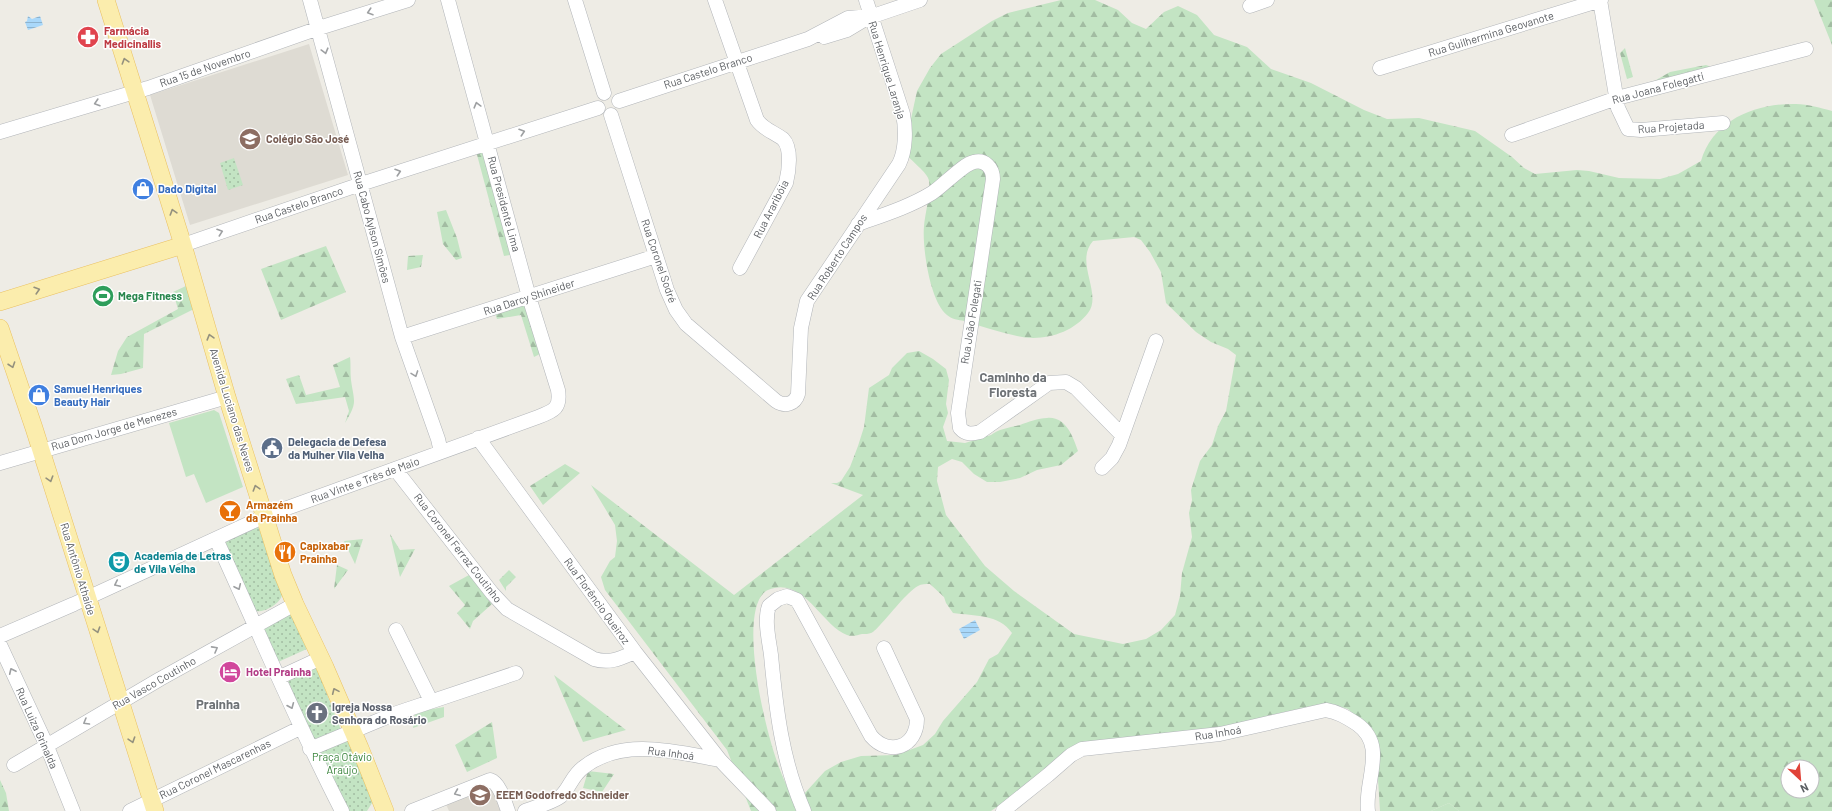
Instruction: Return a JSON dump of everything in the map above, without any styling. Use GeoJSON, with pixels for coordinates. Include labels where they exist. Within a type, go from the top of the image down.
{"type":"FeatureCollection","features":[{"type":"Feature","properties":{"kind":"main road","name":"Avenida Luciano das Neves"},"geometry":{"type":"LineString","coordinates":[[106,0],[183,244],[227,397],[283,575],[353,731],[381,809]]}},
{"type":"Feature","properties":{"kind":"main road","name":"Rua Castelo Branco"},"geometry":{"type":"LineString","coordinates":[[0,302],[183,244]]}},
{"type":"Feature","properties":{"kind":"main road","name":"Rua Antônio Athaíde"},"geometry":{"type":"LineString","coordinates":[[0,328],[41,450],[153,806]]}},
{"type":"Feature","properties":{"kind":"street","name":"Rua Cabo Aylson Simões"},"geometry":{"type":"LineString","coordinates":[[310,0],[319,28],[402,338],[438,439],[441,452]]}},
{"type":"Feature","properties":{"kind":"street","name":"Rua 15 de Novembro"},"geometry":{"type":"LineString","coordinates":[[0,132],[135,92],[319,28],[408,0]]}},
{"type":"Feature","properties":{"kind":"street","name":"Rua Presidente Lima"},"geometry":{"type":"LineString","coordinates":[[448,0],[529,297],[558,390],[560,400],[557,407]]}},
{"type":"Feature","properties":{"kind":"street"},"geometry":{"type":"LineString","coordinates":[[575,0],[604,93]]}},
{"type":"Feature","properties":{"kind":"street","name":"Rua Araribóia"},"geometry":{"type":"LineString","coordinates":[[715,0],[757,120],[765,129],[782,139],[788,150],[788,174],[786,183],[740,268]]}},
{"type":"Feature","properties":{"kind":"street","name":"Rua Henrique Laranja"},"geometry":{"type":"LineString","coordinates":[[866,0],[902,114],[904,140]]}},
{"type":"Feature","properties":{"kind":"street","name":"Rua Castelo Branco"},"geometry":{"type":"LineString","coordinates":[[619,100],[797,43],[808,39],[842,20],[871,16],[920,0]]}},
{"type":"Feature","properties":{"kind":"street"},"geometry":{"type":"LineString","coordinates":[[1250,6],[1267,0]]}},
{"type":"Feature","properties":{"kind":"street"},"geometry":{"type":"LineString","coordinates":[[1600,0],[1617,98]]}},
{"type":"Feature","properties":{"kind":"street","name":"Rua Guilhermina Geovanote"},"geometry":{"type":"LineString","coordinates":[[1380,68],[1600,0]]}},
{"type":"Feature","properties":{"kind":"street","name":"Rua Joana Folegatti"},"geometry":{"type":"LineString","coordinates":[[1512,135],[1617,98],[1806,49]]}},
{"type":"Feature","properties":{"kind":"street"},"geometry":{"type":"LineString","coordinates":[[604,93],[613,94],[619,100],[618,109],[611,115],[605,115],[598,108],[598,99],[604,93]]}},
{"type":"Feature","properties":{"kind":"street","name":"Rua Projetada"},"geometry":{"type":"LineString","coordinates":[[1617,98],[1621,115],[1628,129],[1642,130],[1723,123]]}},
{"type":"Feature","properties":{"kind":"street","name":"Rua Castelo Branco"},"geometry":{"type":"LineString","coordinates":[[183,244],[361,184],[598,108]]}},
{"type":"Feature","properties":{"kind":"street","name":"Rua Coronel Sodré"},"geometry":{"type":"LineString","coordinates":[[611,115],[671,300],[686,324],[776,401],[783,404],[790,404]]}},
{"type":"Feature","properties":{"kind":"street","name":"Rua Roberto Campos"},"geometry":{"type":"LineString","coordinates":[[790,404],[794,402],[798,394],[801,328],[806,305],[816,286],[899,164],[904,140]]}},
{"type":"Feature","properties":{"kind":"street","name":"Rua João Folegati"},"geometry":{"type":"LineString","coordinates":[[858,224],[920,200],[943,185],[973,162],[981,162],[989,166],[992,170],[993,179],[958,413],[960,428],[967,433],[974,434],[980,432],[1044,386],[1060,381],[1072,384],[1122,435]]}},
{"type":"Feature","properties":{"kind":"street","name":"Rua Darcy Shineider"},"geometry":{"type":"LineString","coordinates":[[402,338],[656,256]]}},
{"type":"Feature","properties":{"kind":"street"},"geometry":{"type":"LineString","coordinates":[[1102,468],[1116,452],[1156,341]]}},
{"type":"Feature","properties":{"kind":"street","name":"Rua Dom Jorge de Menezes"},"geometry":{"type":"LineString","coordinates":[[0,463],[227,397]]}},
{"type":"Feature","properties":{"kind":"street","name":"Rua Vinte e Três de Maio"},"geometry":{"type":"LineString","coordinates":[[0,636],[87,598],[265,516],[550,413],[557,407]]}},
{"type":"Feature","properties":{"kind":"street","name":"Rua Florêncio Queiroz"},"geometry":{"type":"LineString","coordinates":[[478,438],[635,652],[720,760]]}},
{"type":"Feature","properties":{"kind":"street","name":"Rua Coronel Ferraz Coutinho"},"geometry":{"type":"LineString","coordinates":[[395,468],[492,594],[507,609],[594,659],[607,662],[613,661],[635,652]]}},
{"type":"Feature","properties":{"kind":"street"},"geometry":{"type":"LineString","coordinates":[[216,539],[280,677],[300,728],[342,811]]}},
{"type":"Feature","properties":{"kind":"street"},"geometry":{"type":"LineString","coordinates":[[804,811],[788,769],[778,720],[767,621],[769,606],[778,599],[787,596],[797,600],[871,736],[880,744],[897,747],[908,742],[913,737],[917,726],[917,719],[884,648]]}},
{"type":"Feature","properties":{"kind":"street","name":"Rua Vasco Coutinho"},"geometry":{"type":"LineString","coordinates":[[14,764],[46,744],[295,604]]}},
{"type":"Feature","properties":{"kind":"street"},"geometry":{"type":"LineString","coordinates":[[396,630],[431,701]]}},
{"type":"Feature","properties":{"kind":"street","name":"Rua Luiza Grinalda"},"geometry":{"type":"LineString","coordinates":[[0,645],[46,744],[73,811]]}},
{"type":"Feature","properties":{"kind":"street"},"geometry":{"type":"LineString","coordinates":[[280,677],[320,658]]}},
{"type":"Feature","properties":{"kind":"street"},"geometry":{"type":"LineString","coordinates":[[310,749],[431,701],[516,673]]}},
{"type":"Feature","properties":{"kind":"street","name":"Rua Inhoá"},"geometry":{"type":"LineString","coordinates":[[1003,811],[1048,776],[1071,755],[1082,749],[1220,734],[1326,710],[1339,713],[1361,727],[1372,744],[1374,757],[1367,798],[1368,811]]}},
{"type":"Feature","properties":{"kind":"street","name":"Rua Coronel Mascarenhas"},"geometry":{"type":"LineString","coordinates":[[130,811],[153,806],[300,728]]}},
{"type":"Feature","properties":{"kind":"street","name":"Rua Inhoá"},"geometry":{"type":"LineString","coordinates":[[524,811],[562,795],[573,777],[590,763],[620,752],[655,749],[720,760]]}},
{"type":"Feature","properties":{"kind":"street"},"geometry":{"type":"LineString","coordinates":[[720,760],[769,811]]}},
{"type":"Feature","properties":{"kind":"street"},"geometry":{"type":"LineString","coordinates":[[412,811],[487,781],[494,781],[508,811]]}},
{"type":"Feature","properties":{"kind":"shaded area","name":"Colégio São José"},"geometry":{"type":"Polygon","coordinates":[[[309,44],[348,175],[190,225],[150,95],[309,44]]]}},
{"type":"Feature","properties":{"kind":"shaded area","name":"EEEM Godofredo Schneider"},"geometry":{"type":"Polygon","coordinates":[[[490,785],[504,811],[449,811],[445,802],[490,785]]]}},
{"type":"Feature","properties":{"kind":"green space"},"geometry":{"type":"Polygon","coordinates":[[[1061,0],[1095,0],[1118,10],[1132,23],[1146,29],[1164,12],[1178,6],[1197,15],[1214,35],[1247,47],[1271,69],[1311,83],[1364,110],[1387,119],[1419,118],[1475,131],[1512,157],[1524,168],[1535,174],[1577,170],[1589,171],[1619,178],[1660,179],[1678,174],[1701,161],[1707,147],[1715,135],[1738,117],[1752,111],[1781,104],[1796,104],[1810,105],[1832,111],[1832,811],[1459,811],[1449,803],[1431,811],[1380,811],[1377,763],[1362,722],[1348,709],[1332,704],[1317,705],[1266,716],[1236,730],[1087,744],[991,811],[751,811],[727,750],[605,590],[601,577],[610,561],[615,557],[617,541],[615,525],[591,485],[734,595],[863,495],[831,483],[841,481],[850,467],[864,427],[869,388],[889,375],[892,368],[907,353],[919,351],[946,369],[949,380],[946,404],[948,413],[943,427],[947,441],[965,443],[1033,420],[1054,418],[1059,420],[1068,428],[1078,451],[1061,465],[1037,470],[1020,478],[1000,482],[987,482],[974,474],[962,462],[952,459],[938,467],[937,481],[946,515],[985,566],[1014,591],[1074,634],[1123,644],[1146,639],[1161,630],[1175,615],[1180,596],[1182,573],[1192,537],[1189,513],[1192,500],[1191,490],[1200,461],[1212,445],[1218,426],[1226,411],[1236,355],[1228,349],[1211,342],[1196,332],[1166,303],[1161,272],[1150,252],[1141,240],[1134,237],[1093,241],[1088,249],[1086,258],[1091,287],[1092,305],[1088,313],[1074,326],[1056,335],[1026,338],[953,318],[947,315],[941,308],[932,287],[928,274],[924,247],[929,181],[926,174],[904,151],[917,91],[930,68],[941,54],[992,21],[1008,13],[1061,0]],[[930,584],[918,586],[904,598],[876,629],[869,634],[855,636],[847,635],[838,630],[802,595],[791,589],[780,587],[768,590],[758,602],[754,625],[754,655],[759,688],[774,753],[783,778],[792,794],[804,794],[825,771],[841,762],[861,756],[896,755],[923,745],[935,734],[943,721],[977,682],[989,659],[998,654],[1012,633],[1007,627],[993,619],[953,613],[944,597],[930,584]]]}},
{"type":"Feature","properties":{"kind":"green space"},"geometry":{"type":"Polygon","coordinates":[[[1814,0],[1832,0],[1832,45],[1814,0]]]}},
{"type":"Feature","properties":{"kind":"green space"},"geometry":{"type":"Polygon","coordinates":[[[1625,48],[1633,77],[1627,79],[1620,53],[1625,48]]]}},
{"type":"Feature","properties":{"kind":"green space"},"geometry":{"type":"Polygon","coordinates":[[[1706,65],[1717,69],[1644,87],[1670,72],[1706,65]]]}},
{"type":"Feature","properties":{"kind":"green space"},"geometry":{"type":"Polygon","coordinates":[[[484,148],[510,255],[504,256],[476,151],[484,148]]]}},
{"type":"Feature","properties":{"kind":"green space"},"geometry":{"type":"Polygon","coordinates":[[[234,158],[243,185],[228,190],[220,163],[234,158]]]}},
{"type":"Feature","properties":{"kind":"green space"},"geometry":{"type":"Polygon","coordinates":[[[446,210],[457,238],[462,258],[456,260],[443,244],[437,212],[446,210]]]}},
{"type":"Feature","properties":{"kind":"green space"},"geometry":{"type":"Polygon","coordinates":[[[326,246],[346,292],[281,320],[261,269],[326,246]]]}},
{"type":"Feature","properties":{"kind":"green space"},"geometry":{"type":"Polygon","coordinates":[[[423,255],[421,267],[407,270],[408,256],[423,255]]]}},
{"type":"Feature","properties":{"kind":"green space"},"geometry":{"type":"Polygon","coordinates":[[[186,286],[198,307],[144,334],[143,368],[111,375],[118,351],[127,337],[178,309],[173,292],[186,286]]]}},
{"type":"Feature","properties":{"kind":"green space"},"geometry":{"type":"Polygon","coordinates":[[[526,303],[542,353],[534,357],[521,315],[497,319],[495,313],[526,303]]]}},
{"type":"Feature","properties":{"kind":"green space"},"geometry":{"type":"Polygon","coordinates":[[[350,357],[354,402],[352,411],[345,423],[349,411],[345,397],[296,404],[286,379],[299,375],[306,395],[340,387],[333,365],[350,357]]]}},
{"type":"Feature","properties":{"kind":"green space"},"geometry":{"type":"Polygon","coordinates":[[[214,410],[219,413],[243,487],[206,503],[194,474],[186,477],[169,423],[214,410]]]}},
{"type":"Feature","properties":{"kind":"green space"},"geometry":{"type":"Polygon","coordinates":[[[565,464],[580,473],[543,505],[530,486],[565,464]]]}},
{"type":"Feature","properties":{"kind":"green space"},"geometry":{"type":"Polygon","coordinates":[[[256,527],[260,528],[282,595],[275,605],[263,611],[255,611],[225,545],[227,540],[256,527]]]}},
{"type":"Feature","properties":{"kind":"green space"},"geometry":{"type":"Polygon","coordinates":[[[390,534],[400,550],[415,549],[400,577],[390,534]]]}},
{"type":"Feature","properties":{"kind":"green space"},"geometry":{"type":"Polygon","coordinates":[[[363,539],[355,564],[344,541],[363,539]]]}},
{"type":"Feature","properties":{"kind":"green space"},"geometry":{"type":"Polygon","coordinates":[[[337,565],[348,570],[334,589],[337,565]]]}},
{"type":"Feature","properties":{"kind":"green space"},"geometry":{"type":"Polygon","coordinates":[[[509,570],[516,577],[506,587],[506,591],[499,580],[509,570]]]}},
{"type":"Feature","properties":{"kind":"green space"},"geometry":{"type":"Polygon","coordinates":[[[469,575],[492,604],[473,621],[470,629],[457,613],[465,605],[449,586],[469,575]]]}},
{"type":"Feature","properties":{"kind":"green space"},"geometry":{"type":"Polygon","coordinates":[[[292,610],[309,648],[278,662],[261,626],[292,610]]]}},
{"type":"Feature","properties":{"kind":"green space"},"geometry":{"type":"Polygon","coordinates":[[[316,666],[341,730],[312,742],[287,678],[316,666]]]}},
{"type":"Feature","properties":{"kind":"green space"},"geometry":{"type":"Polygon","coordinates":[[[554,675],[626,730],[583,742],[554,675]]]}},
{"type":"Feature","properties":{"kind":"green space"},"geometry":{"type":"Polygon","coordinates":[[[444,707],[444,717],[413,728],[415,712],[444,707]]]}},
{"type":"Feature","properties":{"kind":"green space"},"geometry":{"type":"Polygon","coordinates":[[[492,722],[497,758],[467,772],[455,745],[492,722]]]}},
{"type":"Feature","properties":{"kind":"green space","name":"Praça Otávio Araújo"},"geometry":{"type":"Polygon","coordinates":[[[350,736],[373,798],[367,811],[348,811],[318,752],[350,736]]]}},
{"type":"Feature","properties":{"kind":"green space"},"geometry":{"type":"Polygon","coordinates":[[[588,771],[614,774],[602,792],[583,788],[588,771]]]}},
{"type":"Feature","properties":{"kind":"green space"},"geometry":{"type":"Polygon","coordinates":[[[0,780],[6,793],[9,811],[0,811],[0,780]]]}},
{"type":"Feature","properties":{"kind":"green space"},"geometry":{"type":"Polygon","coordinates":[[[1449,803],[1459,811],[1431,811],[1449,803]]]}},
{"type":"Feature","properties":{"kind":"water"},"geometry":{"type":"Polygon","coordinates":[[[28,16],[32,19],[40,16],[43,25],[28,30],[25,22],[27,21],[28,16]]]}},
{"type":"Feature","properties":{"kind":"water"},"geometry":{"type":"Polygon","coordinates":[[[975,620],[980,630],[964,639],[959,629],[975,620]]]}},
{"type":"Feature","properties":{"kind":"place","name":"Farmácia Medicinallis"},"geometry":{"type":"Point","coordinates":[88,37]}},
{"type":"Feature","properties":{"kind":"place","name":"Colégio São José"},"geometry":{"type":"Point","coordinates":[250,139]}},
{"type":"Feature","properties":{"kind":"place","name":"Dado Digital"},"geometry":{"type":"Point","coordinates":[143,189]}},
{"type":"Feature","properties":{"kind":"place","name":"Mega Fitness"},"geometry":{"type":"Point","coordinates":[103,296]}},
{"type":"Feature","properties":{"kind":"place","name":"Samuel Henriques Beauty Hair"},"geometry":{"type":"Point","coordinates":[39,395]}},
{"type":"Feature","properties":{"kind":"place","name":"Delegacia de Defesa da Mulher Vila Velha"},"geometry":{"type":"Point","coordinates":[272,448]}},
{"type":"Feature","properties":{"kind":"place","name":"Armazém da Prainha"},"geometry":{"type":"Point","coordinates":[230,511]}},
{"type":"Feature","properties":{"kind":"place","name":"Capixabar Prainha"},"geometry":{"type":"Point","coordinates":[285,552]}},
{"type":"Feature","properties":{"kind":"place","name":"Academia de Letras de Vila Velha"},"geometry":{"type":"Point","coordinates":[119,562]}},
{"type":"Feature","properties":{"kind":"place","name":"Hotel Prainha"},"geometry":{"type":"Point","coordinates":[230,672]}},
{"type":"Feature","properties":{"kind":"place","name":"Igreja Nossa Senhora do Rosário"},"geometry":{"type":"Point","coordinates":[317,713]}},
{"type":"Feature","properties":{"kind":"place","name":"EEEM Godofredo Schneider"},"geometry":{"type":"Point","coordinates":[480,795]}},
{"type":"Feature","properties":{"kind":"district","name":"Caminho da Floresta"},"geometry":{"type":"Point","coordinates":[1013,384]}},
{"type":"Feature","properties":{"kind":"district","name":"Prainha"},"geometry":{"type":"Point","coordinates":[218,704]}}]}
